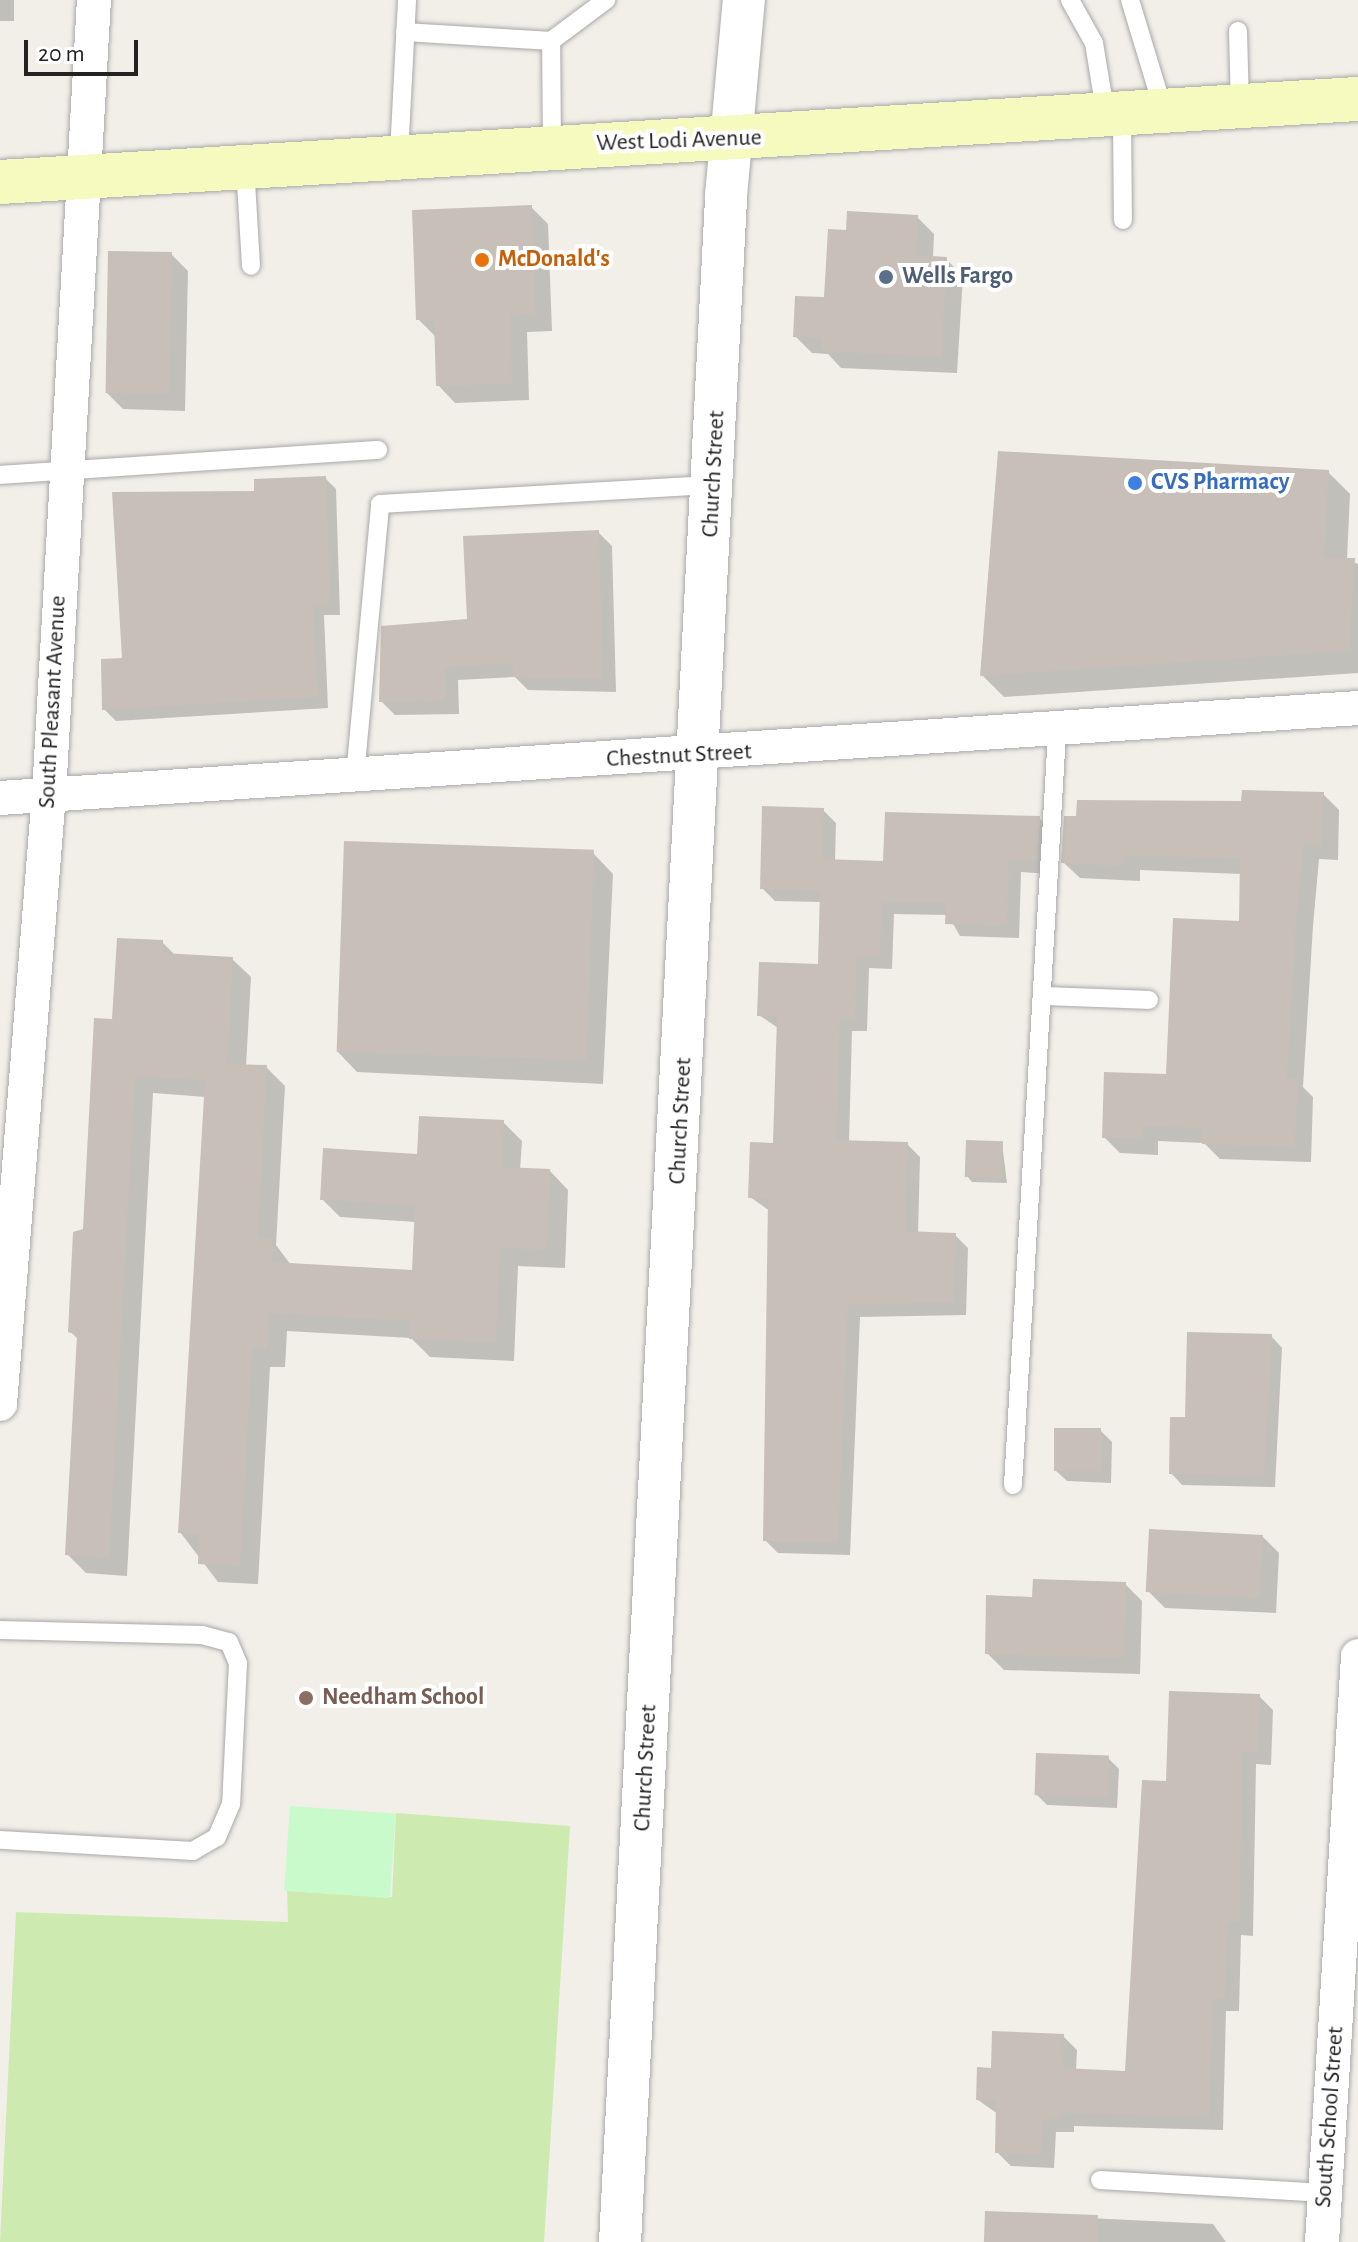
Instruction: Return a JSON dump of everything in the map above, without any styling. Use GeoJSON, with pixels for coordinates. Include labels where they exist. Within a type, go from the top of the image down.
{"type":"FeatureCollection","features":[{"type":"Feature","properties":{"kind":"main road","name":"West Lodi Avenue"},"geometry":{"type":"LineString","coordinates":[[0,182],[399,154],[732,139],[1358,99]]}},
{"type":"Feature","properties":{"kind":"street","name":"South Pleasant Avenue"},"geometry":{"type":"LineString","coordinates":[[0,1404],[13,1093],[49,794],[79,177],[94,0]]}},
{"type":"Feature","properties":{"kind":"street","name":"Church Street"},"geometry":{"type":"LineString","coordinates":[[620,2242],[702,754],[732,139],[744,0]]}},
{"type":"Feature","properties":{"kind":"street","name":"Chestnut Street"},"geometry":{"type":"LineString","coordinates":[[0,798],[1057,733],[1358,708]]}},
{"type":"Feature","properties":{"kind":"street","name":"South School Street"},"geometry":{"type":"LineString","coordinates":[[1322,2242],[1354,1793],[1358,1656]]}},
{"type":"Feature","properties":{"kind":"lane"},"geometry":{"type":"LineString","coordinates":[[399,154],[407,0]]}},
{"type":"Feature","properties":{"kind":"lane"},"geometry":{"type":"LineString","coordinates":[[405,32],[551,41],[606,0]]}},
{"type":"Feature","properties":{"kind":"lane"},"geometry":{"type":"LineString","coordinates":[[1070,0],[1130,114]]}},
{"type":"Feature","properties":{"kind":"lane"},"geometry":{"type":"LineString","coordinates":[[1123,220],[1130,114],[1130,0]]}},
{"type":"Feature","properties":{"kind":"lane"},"geometry":{"type":"LineString","coordinates":[[1238,31],[1240,107]]}},
{"type":"Feature","properties":{"kind":"lane"},"geometry":{"type":"LineString","coordinates":[[551,41],[552,146]]}},
{"type":"Feature","properties":{"kind":"lane"},"geometry":{"type":"LineString","coordinates":[[245,165],[251,266]]}},
{"type":"Feature","properties":{"kind":"lane"},"geometry":{"type":"LineString","coordinates":[[0,475],[378,450]]}},
{"type":"Feature","properties":{"kind":"lane"},"geometry":{"type":"LineString","coordinates":[[355,776],[380,504],[713,485]]}},
{"type":"Feature","properties":{"kind":"lane"},"geometry":{"type":"LineString","coordinates":[[1013,1485],[1047,996],[1057,733]]}},
{"type":"Feature","properties":{"kind":"lane"},"geometry":{"type":"LineString","coordinates":[[1047,996],[1149,1000]]}},
{"type":"Feature","properties":{"kind":"lane"},"geometry":{"type":"LineString","coordinates":[[0,1630],[202,1635],[229,1642],[238,1663],[231,1804],[217,1837],[193,1851],[0,1840]]}},
{"type":"Feature","properties":{"kind":"lane"},"geometry":{"type":"LineString","coordinates":[[1100,2180],[1326,2193]]}},
{"type":"Feature","properties":{"kind":"green space"},"geometry":{"type":"Polygon","coordinates":[[[290,1806],[396,1813],[390,1898],[284,1891],[290,1806]]]}},
{"type":"Feature","properties":{"kind":"green space"},"geometry":{"type":"Polygon","coordinates":[[[396,1813],[570,1826],[544,2242],[0,2242],[16,1912],[288,1922],[287,1891],[392,1897],[396,1813]]]}},
{"type":"Feature","properties":{"kind":"building"},"geometry":{"type":"Polygon","coordinates":[[[532,205],[535,314],[510,316],[512,384],[436,386],[434,320],[416,320],[412,210],[532,205]]]}},
{"type":"Feature","properties":{"kind":"building","name":"Wells Fargo"},"geometry":{"type":"Polygon","coordinates":[[[847,211],[918,215],[916,255],[947,257],[941,357],[822,351],[821,339],[793,337],[795,296],[824,297],[828,229],[846,230],[847,211]]]}},
{"type":"Feature","properties":{"kind":"building"},"geometry":{"type":"Polygon","coordinates":[[[108,251],[172,252],[170,394],[106,393],[108,251]]]}},
{"type":"Feature","properties":{"kind":"building"},"geometry":{"type":"Polygon","coordinates":[[[998,451],[1329,470],[1324,558],[1355,558],[1349,651],[980,676],[998,451]]]}},
{"type":"Feature","properties":{"kind":"building"},"geometry":{"type":"Polygon","coordinates":[[[326,476],[330,604],[313,605],[318,697],[102,710],[101,659],[122,658],[112,492],[254,491],[254,479],[326,476]]]}},
{"type":"Feature","properties":{"kind":"building"},"geometry":{"type":"Polygon","coordinates":[[[599,530],[603,679],[512,677],[513,663],[445,667],[446,701],[379,702],[381,626],[467,619],[463,536],[599,530]]]}},
{"type":"Feature","properties":{"kind":"building"},"geometry":{"type":"Polygon","coordinates":[[[1242,790],[1324,792],[1322,844],[1304,844],[1297,909],[1287,1078],[1298,1079],[1295,1147],[1202,1144],[1202,1128],[1143,1126],[1142,1139],[1102,1138],[1104,1072],[1166,1074],[1173,918],[1239,921],[1240,859],[1125,855],[1124,866],[1061,863],[1064,816],[1076,816],[1077,800],[1241,801],[1242,790]]]}},
{"type":"Feature","properties":{"kind":"building"},"geometry":{"type":"Polygon","coordinates":[[[762,806],[824,808],[822,859],[883,861],[885,812],[1040,816],[1037,862],[1009,860],[1007,926],[945,924],[946,903],[882,902],[880,957],[857,956],[855,1019],[840,1019],[836,1140],[908,1142],[905,1231],[956,1233],[954,1302],[848,1305],[838,1543],[763,1541],[768,1199],[748,1198],[750,1142],[773,1143],[777,1017],[757,1016],[759,962],[818,964],[820,891],[760,889],[762,806]]]}},
{"type":"Feature","properties":{"kind":"building"},"geometry":{"type":"Polygon","coordinates":[[[344,841],[594,850],[586,1061],[337,1052],[344,841]]]}},
{"type":"Feature","properties":{"kind":"building"},"geometry":{"type":"Polygon","coordinates":[[[117,938],[163,940],[163,953],[233,957],[227,1064],[267,1065],[258,1238],[273,1239],[272,1262],[412,1270],[415,1205],[320,1200],[323,1148],[417,1154],[419,1116],[504,1120],[502,1167],[550,1169],[547,1250],[500,1248],[496,1343],[409,1339],[410,1321],[269,1313],[267,1349],[252,1349],[240,1566],[198,1564],[199,1534],[178,1533],[205,1080],[135,1076],[109,1558],[65,1555],[77,1335],[68,1332],[73,1232],[83,1229],[94,1018],[112,1019],[117,938]]]}},
{"type":"Feature","properties":{"kind":"building"},"geometry":{"type":"Polygon","coordinates":[[[966,1140],[1003,1141],[1002,1178],[965,1177],[966,1140]]]}},
{"type":"Feature","properties":{"kind":"building"},"geometry":{"type":"Polygon","coordinates":[[[1187,1332],[1272,1334],[1264,1476],[1169,1474],[1170,1417],[1185,1417],[1187,1332]]]}},
{"type":"Feature","properties":{"kind":"building"},"geometry":{"type":"Polygon","coordinates":[[[1054,1428],[1101,1428],[1101,1471],[1054,1471],[1054,1428]]]}},
{"type":"Feature","properties":{"kind":"building"},"geometry":{"type":"Polygon","coordinates":[[[1149,1529],[1263,1535],[1260,1598],[1146,1592],[1149,1529]]]}},
{"type":"Feature","properties":{"kind":"building"},"geometry":{"type":"Polygon","coordinates":[[[1033,1579],[1126,1582],[1124,1658],[985,1654],[986,1595],[1032,1597],[1033,1579]]]}},
{"type":"Feature","properties":{"kind":"building"},"geometry":{"type":"Polygon","coordinates":[[[1169,1691],[1260,1694],[1258,1752],[1242,1751],[1240,1922],[1228,1922],[1225,1998],[1213,1998],[1209,2117],[1061,2113],[1061,2119],[1043,2119],[1041,2155],[995,2153],[996,2101],[976,2100],[977,2067],[991,2068],[992,2031],[1064,2034],[1063,2068],[1125,2071],[1142,1780],[1166,1781],[1169,1691]]]}},
{"type":"Feature","properties":{"kind":"building"},"geometry":{"type":"Polygon","coordinates":[[[1036,1753],[1109,1756],[1107,1798],[1035,1795],[1036,1753]]]}},
{"type":"Feature","properties":{"kind":"building"},"geometry":{"type":"Polygon","coordinates":[[[985,2211],[1098,2215],[1097,2242],[984,2242],[985,2211]]]}},
{"type":"Feature","properties":{"kind":"place","name":"McDonald's"},"geometry":{"type":"Point","coordinates":[482,260]}},
{"type":"Feature","properties":{"kind":"place","name":"Wells Fargo"},"geometry":{"type":"Point","coordinates":[886,277]}},
{"type":"Feature","properties":{"kind":"place","name":"CVS Pharmacy"},"geometry":{"type":"Point","coordinates":[1135,483]}},
{"type":"Feature","properties":{"kind":"place","name":"Needham School"},"geometry":{"type":"Point","coordinates":[306,1698]}}]}
